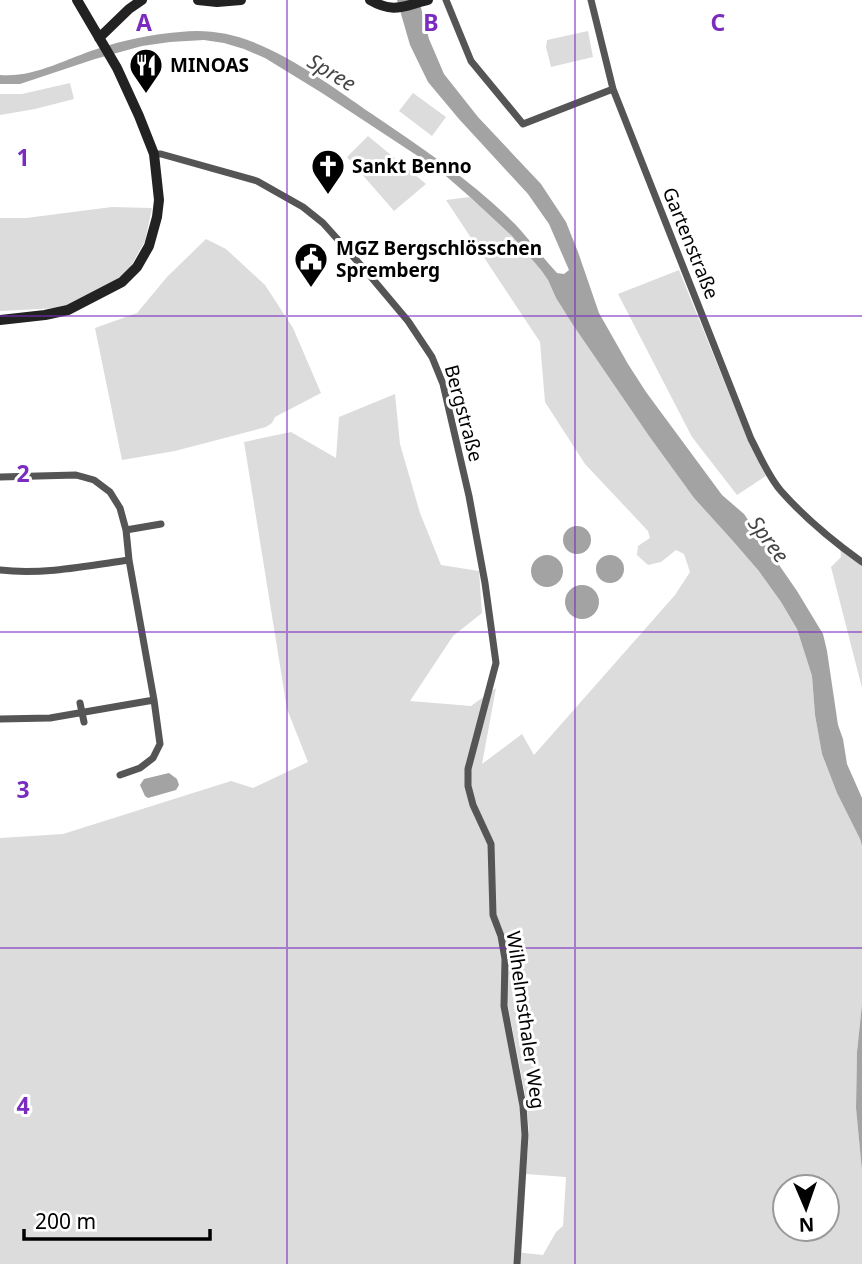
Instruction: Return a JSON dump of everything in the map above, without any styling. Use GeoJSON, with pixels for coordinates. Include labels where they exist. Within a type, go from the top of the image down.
{"type":"FeatureCollection","features":[{"type":"Feature","properties":{"kind":"main road"},"geometry":{"type":"LineString","coordinates":[[0,320],[68,310],[122,282],[137,267],[149,246],[157,217],[159,200],[155,155],[117,68],[77,0]]}},
{"type":"Feature","properties":{"kind":"main road"},"geometry":{"type":"LineString","coordinates":[[100,40],[129,9],[142,0]]}},
{"type":"Feature","properties":{"kind":"main road"},"geometry":{"type":"LineString","coordinates":[[198,0],[241,0]]}},
{"type":"Feature","properties":{"kind":"main road"},"geometry":{"type":"LineString","coordinates":[[372,1],[383,8],[393,9],[427,0]]}},
{"type":"Feature","properties":{"kind":"street"},"geometry":{"type":"LineString","coordinates":[[446,0],[471,61],[523,124],[612,89]]}},
{"type":"Feature","properties":{"kind":"street","name":"Gartenstraße"},"geometry":{"type":"LineString","coordinates":[[591,0],[612,89],[751,439],[780,491],[838,545],[862,562]]}},
{"type":"Feature","properties":{"kind":"street","name":"Bergstraße"},"geometry":{"type":"LineString","coordinates":[[155,155],[161,154],[257,181],[303,207],[323,223],[366,271],[408,321],[432,357],[449,406],[469,496],[496,663],[468,769],[468,786]]}},
{"type":"Feature","properties":{"kind":"street"},"geometry":{"type":"LineString","coordinates":[[0,477],[76,475],[94,480],[110,492],[120,508],[126,530],[160,744],[153,758],[140,768],[120,775]]}},
{"type":"Feature","properties":{"kind":"street"},"geometry":{"type":"LineString","coordinates":[[126,530],[161,524]]}},
{"type":"Feature","properties":{"kind":"street"},"geometry":{"type":"LineString","coordinates":[[0,570],[15,572],[61,569],[129,560]]}},
{"type":"Feature","properties":{"kind":"street"},"geometry":{"type":"LineString","coordinates":[[0,719],[84,718],[154,700]]}},
{"type":"Feature","properties":{"kind":"street"},"geometry":{"type":"LineString","coordinates":[[80,703],[84,718]]}},
{"type":"Feature","properties":{"kind":"street","name":"Wilhelmsthaler Weg"},"geometry":{"type":"LineString","coordinates":[[468,786],[473,806],[491,844],[494,915],[505,959],[504,1006],[523,1106],[525,1135],[517,1264]]}},
{"type":"Feature","properties":{"kind":"shaded area"},"geometry":{"type":"Polygon","coordinates":[[[397,0],[419,0],[429,39],[444,74],[478,117],[541,184],[566,222],[599,313],[628,364],[722,495],[744,514],[823,634],[847,764],[862,798],[862,846],[822,754],[812,676],[797,629],[781,602],[758,570],[694,498],[649,436],[573,325],[541,270],[512,236],[470,197],[439,170],[322,93],[265,58],[224,43],[204,40],[142,46],[20,84],[0,84],[0,75],[37,71],[107,46],[149,36],[199,31],[218,32],[244,39],[284,56],[446,166],[499,208],[557,273],[564,274],[569,270],[549,224],[528,194],[428,82],[410,45],[397,0]]]}},
{"type":"Feature","properties":{"kind":"shaded area"},"geometry":{"type":"Polygon","coordinates":[[[588,31],[593,57],[551,67],[547,40],[588,31]]]}},
{"type":"Feature","properties":{"kind":"shaded area"},"geometry":{"type":"Polygon","coordinates":[[[70,83],[74,99],[0,115],[0,94],[22,94],[70,83]]]}},
{"type":"Feature","properties":{"kind":"shaded area"},"geometry":{"type":"Polygon","coordinates":[[[413,93],[446,117],[432,136],[399,111],[413,93]]]}},
{"type":"Feature","properties":{"kind":"shaded area"},"geometry":{"type":"Polygon","coordinates":[[[368,136],[426,184],[394,211],[347,157],[368,136]]]}},
{"type":"Feature","properties":{"kind":"shaded area"},"geometry":{"type":"Polygon","coordinates":[[[470,197],[512,236],[541,270],[573,325],[649,436],[694,498],[758,570],[797,629],[812,676],[822,754],[862,846],[862,1004],[857,1052],[856,1108],[862,1171],[862,1264],[0,1264],[0,838],[63,834],[231,781],[253,788],[308,762],[287,709],[244,442],[291,432],[336,458],[339,417],[395,394],[400,444],[420,513],[441,565],[479,571],[482,613],[453,636],[410,701],[471,706],[496,688],[482,764],[522,734],[534,755],[675,595],[690,572],[684,554],[676,550],[661,562],[648,565],[637,555],[638,546],[650,538],[648,531],[585,464],[545,402],[540,342],[446,200],[470,197]],[[506,996],[522,1136],[515,1252],[543,1255],[556,1232],[563,1226],[566,1177],[526,1174],[529,1132],[526,1099],[506,996]]]}},
{"type":"Feature","properties":{"kind":"shaded area"},"geometry":{"type":"Polygon","coordinates":[[[112,207],[152,208],[145,241],[121,279],[77,303],[59,308],[0,311],[0,218],[26,218],[112,207]]]}},
{"type":"Feature","properties":{"kind":"shaded area"},"geometry":{"type":"Polygon","coordinates":[[[206,239],[226,249],[265,285],[293,328],[321,393],[275,417],[266,427],[175,451],[122,460],[95,328],[137,313],[167,277],[206,239]]]}},
{"type":"Feature","properties":{"kind":"shaded area"},"geometry":{"type":"Polygon","coordinates":[[[679,270],[748,440],[766,476],[737,495],[692,437],[618,294],[679,270]]]}},
{"type":"Feature","properties":{"kind":"shaded area"},"geometry":{"type":"Polygon","coordinates":[[[577,526],[587,530],[591,540],[587,550],[577,554],[567,550],[563,540],[567,530],[577,526]]]}},
{"type":"Feature","properties":{"kind":"shaded area"},"geometry":{"type":"Polygon","coordinates":[[[840,542],[862,559],[862,688],[831,567],[841,557],[840,542]]]}},
{"type":"Feature","properties":{"kind":"shaded area"},"geometry":{"type":"Polygon","coordinates":[[[547,555],[559,559],[563,571],[559,583],[547,587],[535,583],[531,571],[535,559],[547,555]]]}},
{"type":"Feature","properties":{"kind":"shaded area"},"geometry":{"type":"Polygon","coordinates":[[[610,555],[620,559],[624,569],[620,579],[610,583],[600,579],[596,569],[600,559],[610,555]]]}},
{"type":"Feature","properties":{"kind":"shaded area"},"geometry":{"type":"Polygon","coordinates":[[[582,585],[594,590],[599,602],[594,614],[582,619],[570,614],[565,602],[570,590],[582,585]]]}},
{"type":"Feature","properties":{"kind":"shaded area"},"geometry":{"type":"Polygon","coordinates":[[[169,773],[177,779],[179,785],[176,790],[148,798],[145,796],[140,785],[144,779],[169,773]]]}},
{"type":"Feature","properties":{"kind":"shaded area"},"geometry":{"type":"Polygon","coordinates":[[[862,1004],[862,1171],[856,1108],[857,1052],[862,1004]]]}},
{"type":"Feature","properties":{"kind":"place","name":"MINOAS"},"geometry":{"type":"Point","coordinates":[146,95]}},
{"type":"Feature","properties":{"kind":"place","name":"Sankt Benno"},"geometry":{"type":"Point","coordinates":[328,196]}},
{"type":"Feature","properties":{"kind":"place","name":"MGZ Bergschlösschen Spremberg"},"geometry":{"type":"Point","coordinates":[311,289]}},
{"type":"Feature","properties":{"kind":"water label","name":"Spree"},"geometry":{"type":"Point","coordinates":[332,72]}},
{"type":"Feature","properties":{"kind":"water label","name":"Spree"},"geometry":{"type":"Point","coordinates":[769,539]}}]}
